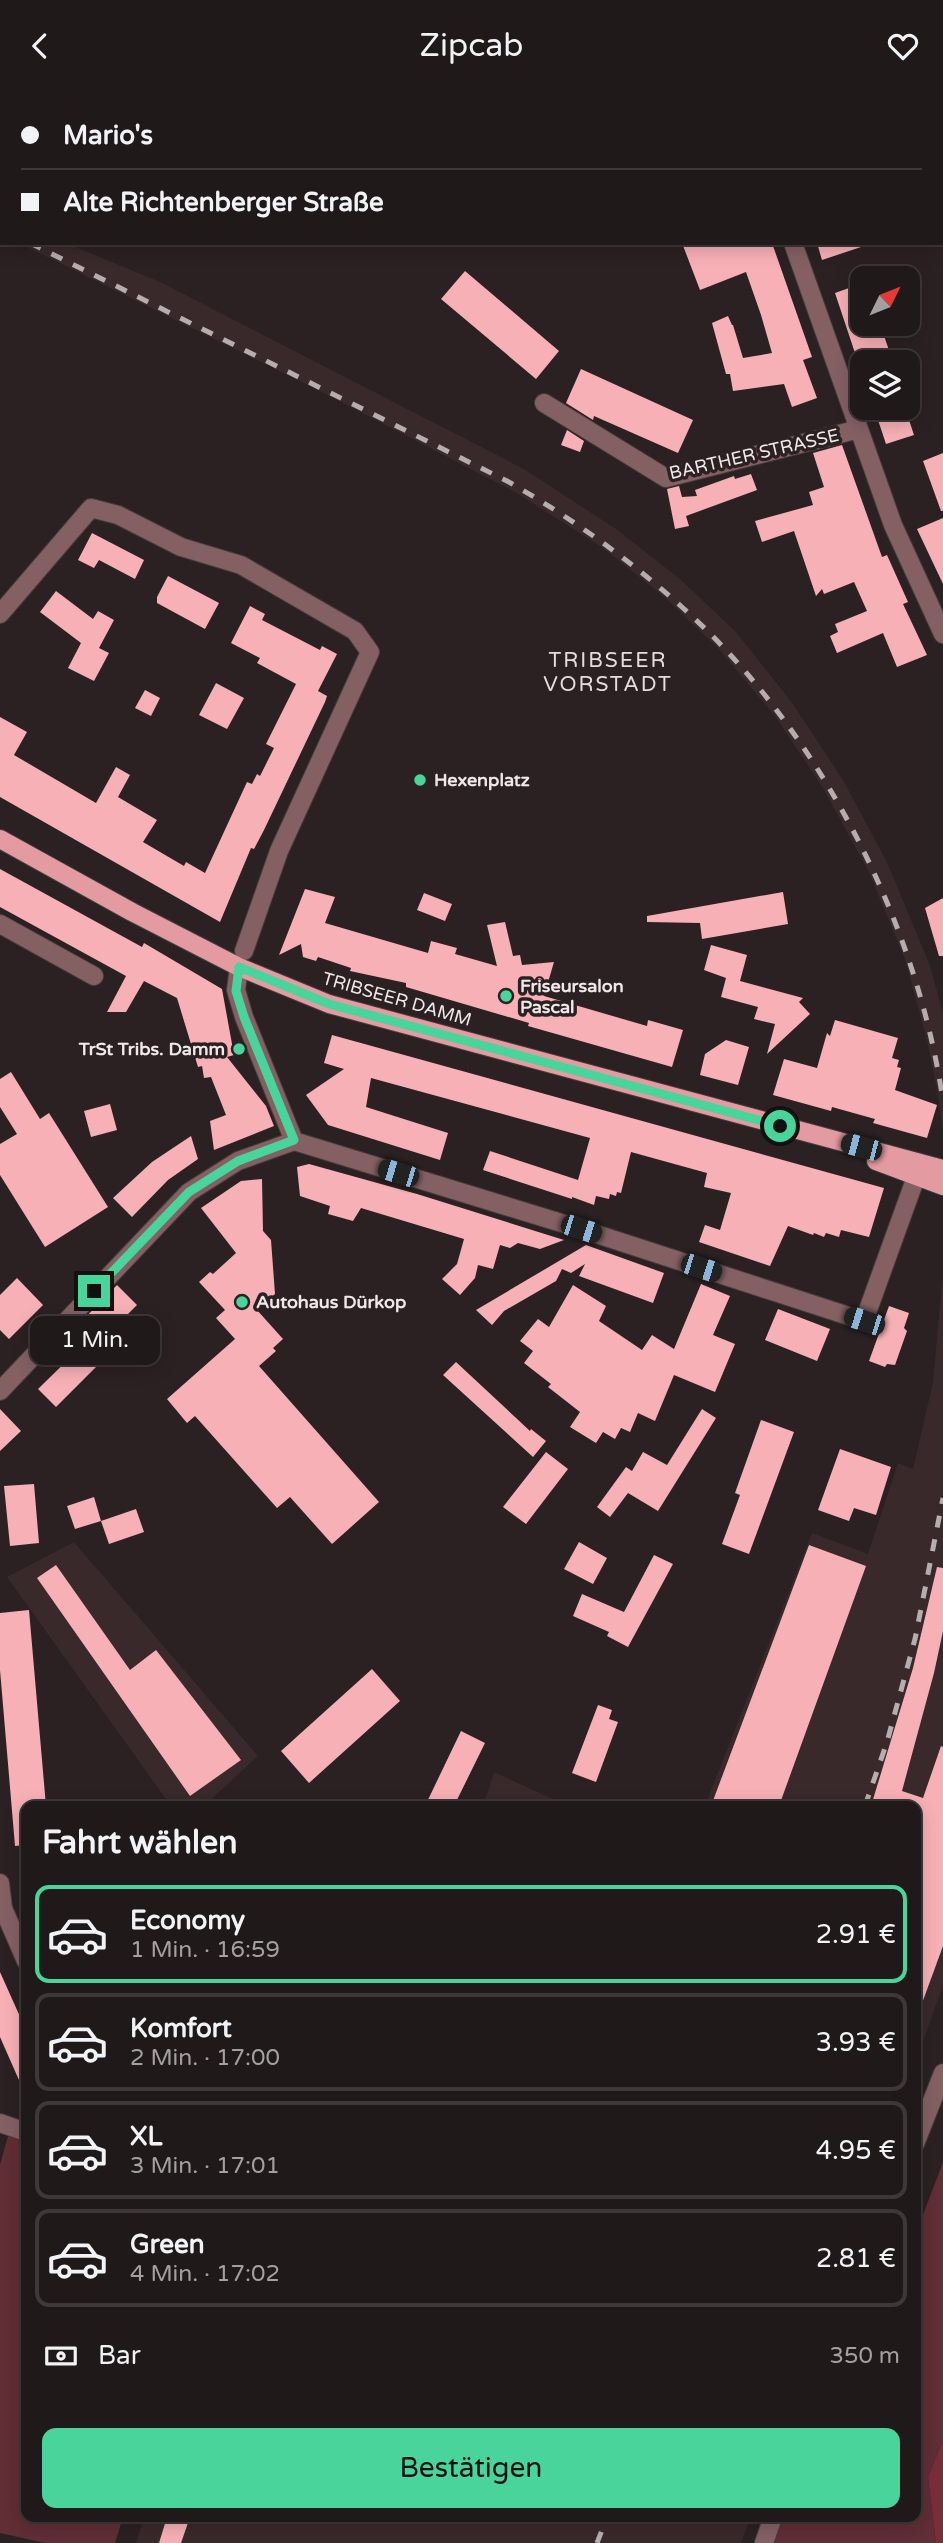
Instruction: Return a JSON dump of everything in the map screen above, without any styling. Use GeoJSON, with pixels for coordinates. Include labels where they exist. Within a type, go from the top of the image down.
{"type":"FeatureCollection","features":[{"type":"Feature","properties":{"kind":"main road","name":"TRIBSEER DAMM"},"geometry":{"type":"LineString","coordinates":[[0,839],[132,912],[242,959],[329,1004],[943,1169]]}},
{"type":"Feature","properties":{"kind":"main road","name":"TRIBSEER DAMM"},"geometry":{"type":"LineString","coordinates":[[807,1133],[943,1186]]}},
{"type":"Feature","properties":{"kind":"street"},"geometry":{"type":"LineString","coordinates":[[794,245],[893,525],[943,634]]}},
{"type":"Feature","properties":{"kind":"street","name":"BARTHER STRASSE"},"geometry":{"type":"LineString","coordinates":[[544,403],[666,478],[859,429]]}},
{"type":"Feature","properties":{"kind":"street"},"geometry":{"type":"LineString","coordinates":[[0,614],[91,508],[118,515],[181,547],[241,565],[355,631],[370,652],[279,851],[242,959],[236,991],[294,1140]]}},
{"type":"Feature","properties":{"kind":"street"},"geometry":{"type":"LineString","coordinates":[[0,924],[94,977]]}},
{"type":"Feature","properties":{"kind":"street"},"geometry":{"type":"LineString","coordinates":[[0,1391],[189,1192],[238,1161],[294,1140],[864,1321],[916,1177]]}},
{"type":"Feature","properties":{"kind":"street"},"geometry":{"type":"LineString","coordinates":[[0,1883],[3,1908],[21,1949]]}},
{"type":"Feature","properties":{"kind":"street"},"geometry":{"type":"LineString","coordinates":[[921,2129],[943,2073]]}},
{"type":"Feature","properties":{"kind":"street"},"geometry":{"type":"LineString","coordinates":[[0,2123],[21,2130]]}},
{"type":"Feature","properties":{"kind":"street"},"geometry":{"type":"LineString","coordinates":[[764,2543],[771,2522]]}},
{"type":"Feature","properties":{"kind":"shaded area"},"geometry":{"type":"Polygon","coordinates":[[[23,245],[71,245],[160,282],[524,469],[616,529],[680,579],[736,632],[793,704],[843,780],[887,862],[930,966],[943,1013],[943,1132],[927,1040],[905,959],[868,870],[823,788],[775,716],[718,648],[663,596],[603,548],[515,492],[320,391],[23,245]]]}},
{"type":"Feature","properties":{"kind":"shaded area"},"geometry":{"type":"Polygon","coordinates":[[[943,1272],[943,1985],[921,2047],[921,1801],[707,1801],[812,1533],[868,1554],[898,1463],[913,1469],[933,1382],[943,1272]]]}},
{"type":"Feature","properties":{"kind":"shaded area"},"geometry":{"type":"Polygon","coordinates":[[[74,1542],[258,1756],[209,1801],[167,1801],[7,1577],[74,1542]]]}},
{"type":"Feature","properties":{"kind":"shaded area"},"geometry":{"type":"Polygon","coordinates":[[[494,1772],[557,1801],[485,1801],[494,1772]]]}},
{"type":"Feature","properties":{"kind":"shaded area"},"geometry":{"type":"Polygon","coordinates":[[[8,2136],[21,2140],[21,2522],[121,2522],[115,2543],[45,2543],[0,2533],[0,2165],[8,2136]]]}},
{"type":"Feature","properties":{"kind":"shaded area"},"geometry":{"type":"Polygon","coordinates":[[[943,2162],[943,2440],[928,2477],[936,2543],[764,2543],[771,2522],[921,2522],[921,2220],[943,2162]]]}},
{"type":"Feature","properties":{"kind":"shaded area"},"geometry":{"type":"Polygon","coordinates":[[[943,2440],[943,2543],[936,2543],[928,2477],[943,2440]]]}},
{"type":"Feature","properties":{"kind":"shaded area"},"geometry":{"type":"Polygon","coordinates":[[[142,2522],[749,2522],[741,2543],[136,2543],[142,2522]]]}},
{"type":"Feature","properties":{"kind":"building"},"geometry":{"type":"Polygon","coordinates":[[[683,245],[773,245],[812,357],[803,360],[817,398],[792,407],[784,384],[733,391],[730,374],[726,374],[712,323],[728,316],[743,358],[772,353],[761,315],[746,272],[700,290],[683,245]]]}},
{"type":"Feature","properties":{"kind":"building"},"geometry":{"type":"Polygon","coordinates":[[[818,245],[864,245],[864,246],[822,260],[818,245]]]}},
{"type":"Feature","properties":{"kind":"building"},"geometry":{"type":"Polygon","coordinates":[[[465,271],[559,351],[536,379],[441,299],[465,271]]]}},
{"type":"Feature","properties":{"kind":"building"},"geometry":{"type":"Polygon","coordinates":[[[850,288],[850,336],[884,336],[889,350],[854,350],[835,293],[850,288]]]}},
{"type":"Feature","properties":{"kind":"building"},"geometry":{"type":"Polygon","coordinates":[[[581,369],[693,420],[678,453],[594,416],[593,420],[566,403],[581,369]]]}},
{"type":"Feature","properties":{"kind":"building"},"geometry":{"type":"Polygon","coordinates":[[[878,420],[909,420],[914,435],[886,444],[878,420]]]}},
{"type":"Feature","properties":{"kind":"building"},"geometry":{"type":"Polygon","coordinates":[[[567,430],[584,441],[580,452],[561,445],[567,430]]]}},
{"type":"Feature","properties":{"kind":"building"},"geometry":{"type":"Polygon","coordinates":[[[842,445],[882,557],[887,555],[908,602],[903,604],[927,655],[897,667],[883,633],[837,653],[830,636],[838,632],[835,624],[867,611],[854,582],[824,594],[822,589],[816,596],[794,531],[762,542],[755,521],[813,505],[809,492],[824,487],[813,453],[842,445]]]}},
{"type":"Feature","properties":{"kind":"building"},"geometry":{"type":"Polygon","coordinates":[[[943,453],[943,511],[941,511],[923,461],[943,453]]]}},
{"type":"Feature","properties":{"kind":"building"},"geometry":{"type":"Polygon","coordinates":[[[751,474],[757,490],[686,516],[689,526],[675,529],[667,489],[679,486],[682,497],[697,496],[695,490],[734,476],[735,479],[751,474]]]}},
{"type":"Feature","properties":{"kind":"building"},"geometry":{"type":"Polygon","coordinates":[[[943,518],[943,584],[917,529],[943,518]]]}},
{"type":"Feature","properties":{"kind":"building"},"geometry":{"type":"Polygon","coordinates":[[[92,533],[144,560],[135,579],[99,560],[94,568],[78,560],[92,533]]]}},
{"type":"Feature","properties":{"kind":"building"},"geometry":{"type":"Polygon","coordinates":[[[168,576],[219,603],[205,629],[157,603],[157,597],[168,576]]]}},
{"type":"Feature","properties":{"kind":"building"},"geometry":{"type":"Polygon","coordinates":[[[56,591],[93,619],[98,611],[114,620],[99,648],[109,653],[94,681],[68,668],[81,643],[40,612],[56,591]]]}},
{"type":"Feature","properties":{"kind":"building"},"geometry":{"type":"Polygon","coordinates":[[[250,606],[265,614],[262,620],[320,650],[322,646],[337,654],[318,691],[327,696],[325,702],[264,830],[254,849],[251,848],[220,922],[0,797],[0,717],[27,732],[14,755],[96,803],[116,767],[130,775],[118,797],[157,820],[143,842],[184,866],[186,862],[205,873],[247,782],[252,784],[257,774],[260,776],[274,748],[266,744],[296,684],[257,663],[260,658],[231,643],[250,606]]]}},
{"type":"Feature","properties":{"kind":"building"},"geometry":{"type":"Polygon","coordinates":[[[216,683],[244,698],[227,729],[199,715],[216,683]]]}},
{"type":"Feature","properties":{"kind":"building"},"geometry":{"type":"Polygon","coordinates":[[[145,690],[160,698],[151,716],[135,708],[145,690]]]}},
{"type":"Feature","properties":{"kind":"building"},"geometry":{"type":"Polygon","coordinates":[[[0,869],[142,947],[144,943],[222,989],[234,1055],[227,1057],[266,1106],[274,1126],[214,1150],[210,1121],[226,1115],[211,1077],[204,1078],[202,1066],[198,1067],[177,998],[144,981],[126,1012],[107,1012],[126,976],[0,907],[0,869]]]}},
{"type":"Feature","properties":{"kind":"building"},"geometry":{"type":"Polygon","coordinates":[[[305,889],[335,897],[325,923],[428,953],[431,941],[457,948],[455,954],[497,966],[487,925],[505,922],[513,956],[520,955],[522,965],[554,962],[544,996],[647,1026],[648,1020],[683,1030],[672,1067],[528,1026],[529,1023],[406,987],[406,983],[350,971],[351,968],[318,957],[316,961],[303,957],[301,944],[279,955],[305,889]]]}},
{"type":"Feature","properties":{"kind":"building"},"geometry":{"type":"Polygon","coordinates":[[[783,892],[788,924],[702,939],[700,923],[647,922],[647,916],[783,892]]]}},
{"type":"Feature","properties":{"kind":"building"},"geometry":{"type":"Polygon","coordinates":[[[424,893],[452,904],[445,921],[417,910],[424,893]]]}},
{"type":"Feature","properties":{"kind":"building"},"geometry":{"type":"Polygon","coordinates":[[[943,898],[943,956],[939,956],[925,908],[943,898]]]}},
{"type":"Feature","properties":{"kind":"building"},"geometry":{"type":"Polygon","coordinates":[[[711,945],[747,955],[740,981],[803,998],[799,1002],[810,1014],[767,1054],[775,1024],[754,1019],[758,1007],[721,997],[726,978],[704,970],[711,945]]]}},
{"type":"Feature","properties":{"kind":"building"},"geometry":{"type":"Polygon","coordinates":[[[835,1020],[898,1038],[892,1058],[899,1060],[897,1067],[901,1068],[895,1090],[937,1105],[927,1138],[873,1123],[875,1119],[832,1107],[831,1111],[773,1095],[784,1059],[817,1068],[827,1033],[830,1036],[835,1020]]]}},
{"type":"Feature","properties":{"kind":"building"},"geometry":{"type":"Polygon","coordinates":[[[332,1035],[884,1188],[869,1237],[841,1230],[839,1237],[826,1233],[824,1237],[788,1226],[770,1266],[699,1242],[705,1225],[720,1230],[731,1193],[704,1187],[707,1173],[631,1152],[621,1193],[617,1192],[616,1196],[610,1194],[609,1199],[596,1196],[594,1205],[572,1199],[483,1170],[490,1151],[578,1180],[590,1138],[371,1078],[366,1107],[448,1133],[440,1160],[328,1125],[306,1095],[344,1069],[324,1063],[332,1035]]]}},
{"type":"Feature","properties":{"kind":"building"},"geometry":{"type":"Polygon","coordinates":[[[726,1040],[749,1047],[738,1085],[700,1075],[705,1054],[726,1040]]]}},
{"type":"Feature","properties":{"kind":"building"},"geometry":{"type":"Polygon","coordinates":[[[11,1072],[40,1119],[49,1113],[108,1207],[45,1247],[0,1175],[0,1144],[17,1134],[0,1107],[0,1079],[11,1072]]]}},
{"type":"Feature","properties":{"kind":"building"},"geometry":{"type":"Polygon","coordinates":[[[110,1104],[117,1130],[91,1137],[84,1111],[110,1104]]]}},
{"type":"Feature","properties":{"kind":"building"},"geometry":{"type":"Polygon","coordinates":[[[191,1136],[198,1159],[168,1180],[132,1217],[113,1198],[152,1162],[191,1136]]]}},
{"type":"Feature","properties":{"kind":"building"},"geometry":{"type":"Polygon","coordinates":[[[309,1164],[564,1240],[540,1249],[518,1243],[510,1248],[500,1245],[493,1269],[478,1265],[475,1278],[460,1295],[442,1279],[457,1264],[464,1239],[361,1208],[353,1221],[328,1214],[330,1206],[300,1196],[297,1167],[309,1164]]]}},
{"type":"Feature","properties":{"kind":"building"},"geometry":{"type":"Polygon","coordinates":[[[262,1179],[263,1231],[271,1240],[275,1294],[257,1310],[283,1339],[273,1348],[276,1351],[259,1366],[379,1502],[332,1544],[290,1497],[277,1508],[195,1416],[187,1423],[167,1399],[235,1339],[216,1318],[225,1310],[199,1282],[210,1272],[213,1274],[236,1253],[201,1208],[241,1181],[262,1179]]]}},
{"type":"Feature","properties":{"kind":"building"},"geometry":{"type":"Polygon","coordinates":[[[586,1245],[664,1273],[653,1303],[579,1276],[585,1264],[571,1273],[562,1269],[556,1281],[504,1311],[492,1325],[476,1310],[586,1245]]]}},
{"type":"Feature","properties":{"kind":"building"},"geometry":{"type":"Polygon","coordinates":[[[17,1278],[43,1305],[9,1339],[0,1330],[0,1295],[17,1278]]]}},
{"type":"Feature","properties":{"kind":"building"},"geometry":{"type":"Polygon","coordinates":[[[701,1284],[730,1296],[713,1335],[735,1344],[715,1392],[674,1375],[655,1421],[638,1413],[630,1432],[621,1428],[615,1439],[603,1432],[596,1443],[570,1427],[580,1412],[548,1387],[551,1384],[524,1363],[533,1351],[520,1341],[538,1319],[549,1327],[573,1285],[606,1306],[599,1321],[642,1350],[652,1335],[674,1349],[701,1284]]]}},
{"type":"Feature","properties":{"kind":"building"},"geometry":{"type":"Polygon","coordinates":[[[117,1285],[137,1305],[93,1349],[104,1359],[56,1407],[38,1389],[86,1342],[89,1344],[74,1329],[117,1285]]]}},
{"type":"Feature","properties":{"kind":"building"},"geometry":{"type":"Polygon","coordinates":[[[889,1306],[909,1313],[904,1328],[907,1331],[895,1365],[887,1364],[885,1367],[869,1361],[889,1306]]]}},
{"type":"Feature","properties":{"kind":"building"},"geometry":{"type":"Polygon","coordinates":[[[778,1309],[830,1329],[817,1361],[765,1340],[778,1309]]]}},
{"type":"Feature","properties":{"kind":"building"},"geometry":{"type":"Polygon","coordinates":[[[456,1362],[530,1431],[531,1429],[546,1441],[533,1457],[443,1375],[456,1362]]]}},
{"type":"Feature","properties":{"kind":"building"},"geometry":{"type":"Polygon","coordinates":[[[0,1409],[21,1431],[0,1451],[0,1409]]]}},
{"type":"Feature","properties":{"kind":"building"},"geometry":{"type":"Polygon","coordinates":[[[702,1409],[716,1418],[658,1511],[628,1493],[610,1517],[597,1507],[626,1467],[632,1471],[643,1452],[667,1465],[702,1409]]]}},
{"type":"Feature","properties":{"kind":"building"},"geometry":{"type":"Polygon","coordinates":[[[761,1420],[794,1432],[749,1554],[722,1544],[740,1495],[735,1493],[761,1420]]]}},
{"type":"Feature","properties":{"kind":"building"},"geometry":{"type":"Polygon","coordinates":[[[840,1449],[891,1467],[876,1515],[854,1508],[849,1521],[818,1510],[840,1449]]]}},
{"type":"Feature","properties":{"kind":"building"},"geometry":{"type":"Polygon","coordinates":[[[546,1452],[568,1469],[526,1524],[503,1507],[546,1452]]]}},
{"type":"Feature","properties":{"kind":"building"},"geometry":{"type":"Polygon","coordinates":[[[34,1484],[39,1543],[10,1546],[4,1486],[34,1484]]]}},
{"type":"Feature","properties":{"kind":"building"},"geometry":{"type":"Polygon","coordinates":[[[94,1497],[101,1521],[75,1529],[67,1506],[94,1497]]]}},
{"type":"Feature","properties":{"kind":"building"},"geometry":{"type":"Polygon","coordinates":[[[136,1509],[144,1532],[109,1544],[101,1521],[136,1509]]]}},
{"type":"Feature","properties":{"kind":"building"},"geometry":{"type":"Polygon","coordinates":[[[579,1542],[607,1558],[593,1584],[564,1569],[579,1542]]]}},
{"type":"Feature","properties":{"kind":"building"},"geometry":{"type":"Polygon","coordinates":[[[809,1545],[866,1566],[781,1801],[713,1801],[809,1545]]]}},
{"type":"Feature","properties":{"kind":"building"},"geometry":{"type":"Polygon","coordinates":[[[654,1555],[673,1564],[628,1647],[607,1636],[609,1632],[573,1616],[582,1594],[624,1612],[654,1555]]]}},
{"type":"Feature","properties":{"kind":"building"},"geometry":{"type":"Polygon","coordinates":[[[56,1565],[130,1670],[156,1650],[241,1760],[190,1796],[37,1578],[56,1565]]]}},
{"type":"Feature","properties":{"kind":"building"},"geometry":{"type":"Polygon","coordinates":[[[937,1567],[943,1568],[943,1631],[902,1791],[923,1798],[941,1746],[943,1747],[943,1946],[921,2006],[921,1801],[873,1801],[913,1668],[937,1567]]]}},
{"type":"Feature","properties":{"kind":"building"},"geometry":{"type":"Polygon","coordinates":[[[29,1610],[46,1801],[21,1801],[21,1845],[15,1846],[0,1670],[0,1613],[29,1610]]]}},
{"type":"Feature","properties":{"kind":"building"},"geometry":{"type":"Polygon","coordinates":[[[372,1669],[400,1701],[309,1783],[281,1751],[372,1669]]]}},
{"type":"Feature","properties":{"kind":"building"},"geometry":{"type":"Polygon","coordinates":[[[598,1705],[612,1710],[609,1719],[618,1722],[596,1782],[572,1773],[598,1705]]]}},
{"type":"Feature","properties":{"kind":"building"},"geometry":{"type":"Polygon","coordinates":[[[461,1731],[485,1743],[456,1801],[427,1801],[461,1731]]]}},
{"type":"Feature","properties":{"kind":"building"},"geometry":{"type":"Polygon","coordinates":[[[0,1972],[21,2019],[21,2085],[0,2037],[0,1972]]]}},
{"type":"Feature","properties":{"kind":"building"},"geometry":{"type":"Polygon","coordinates":[[[165,2522],[188,2522],[181,2543],[159,2543],[165,2522]]]}},
{"type":"Feature","properties":{"kind":"railway"},"geometry":{"type":"LineString","coordinates":[[34,245],[507,481],[598,540],[683,608],[732,657],[777,711],[818,770],[854,833],[885,898],[911,965],[930,1033],[943,1101]]}},
{"type":"Feature","properties":{"kind":"railway"},"geometry":{"type":"LineString","coordinates":[[867,1801],[887,1742],[915,1639],[943,1498]]}},
{"type":"Feature","properties":{"kind":"railway"},"geometry":{"type":"LineString","coordinates":[[597,2543],[605,2522]]}},
{"type":"Feature","properties":{"kind":"place","name":"Hexenplatz"},"geometry":{"type":"Point","coordinates":[420,780]}},
{"type":"Feature","properties":{"kind":"place","name":"Friseursalon Pascal"},"geometry":{"type":"Point","coordinates":[506,996]}},
{"type":"Feature","properties":{"kind":"place","name":"TrSt Tribs. Damm"},"geometry":{"type":"Point","coordinates":[239,1049]}},
{"type":"Feature","properties":{"kind":"place","name":"Autohaus Dürkop"},"geometry":{"type":"Point","coordinates":[242,1302]}},
{"type":"Feature","properties":{"kind":"district","name":"TRIBSEER VORSTADT"},"geometry":{"type":"Point","coordinates":[608,672]}},
{"type":"Feature","properties":{"kind":"route"},"geometry":{"type":"LineString","coordinates":[[94,1291],[189,1192],[238,1161],[294,1140],[244,1017],[236,991],[239,967],[329,1004],[780,1126]]}}]}
